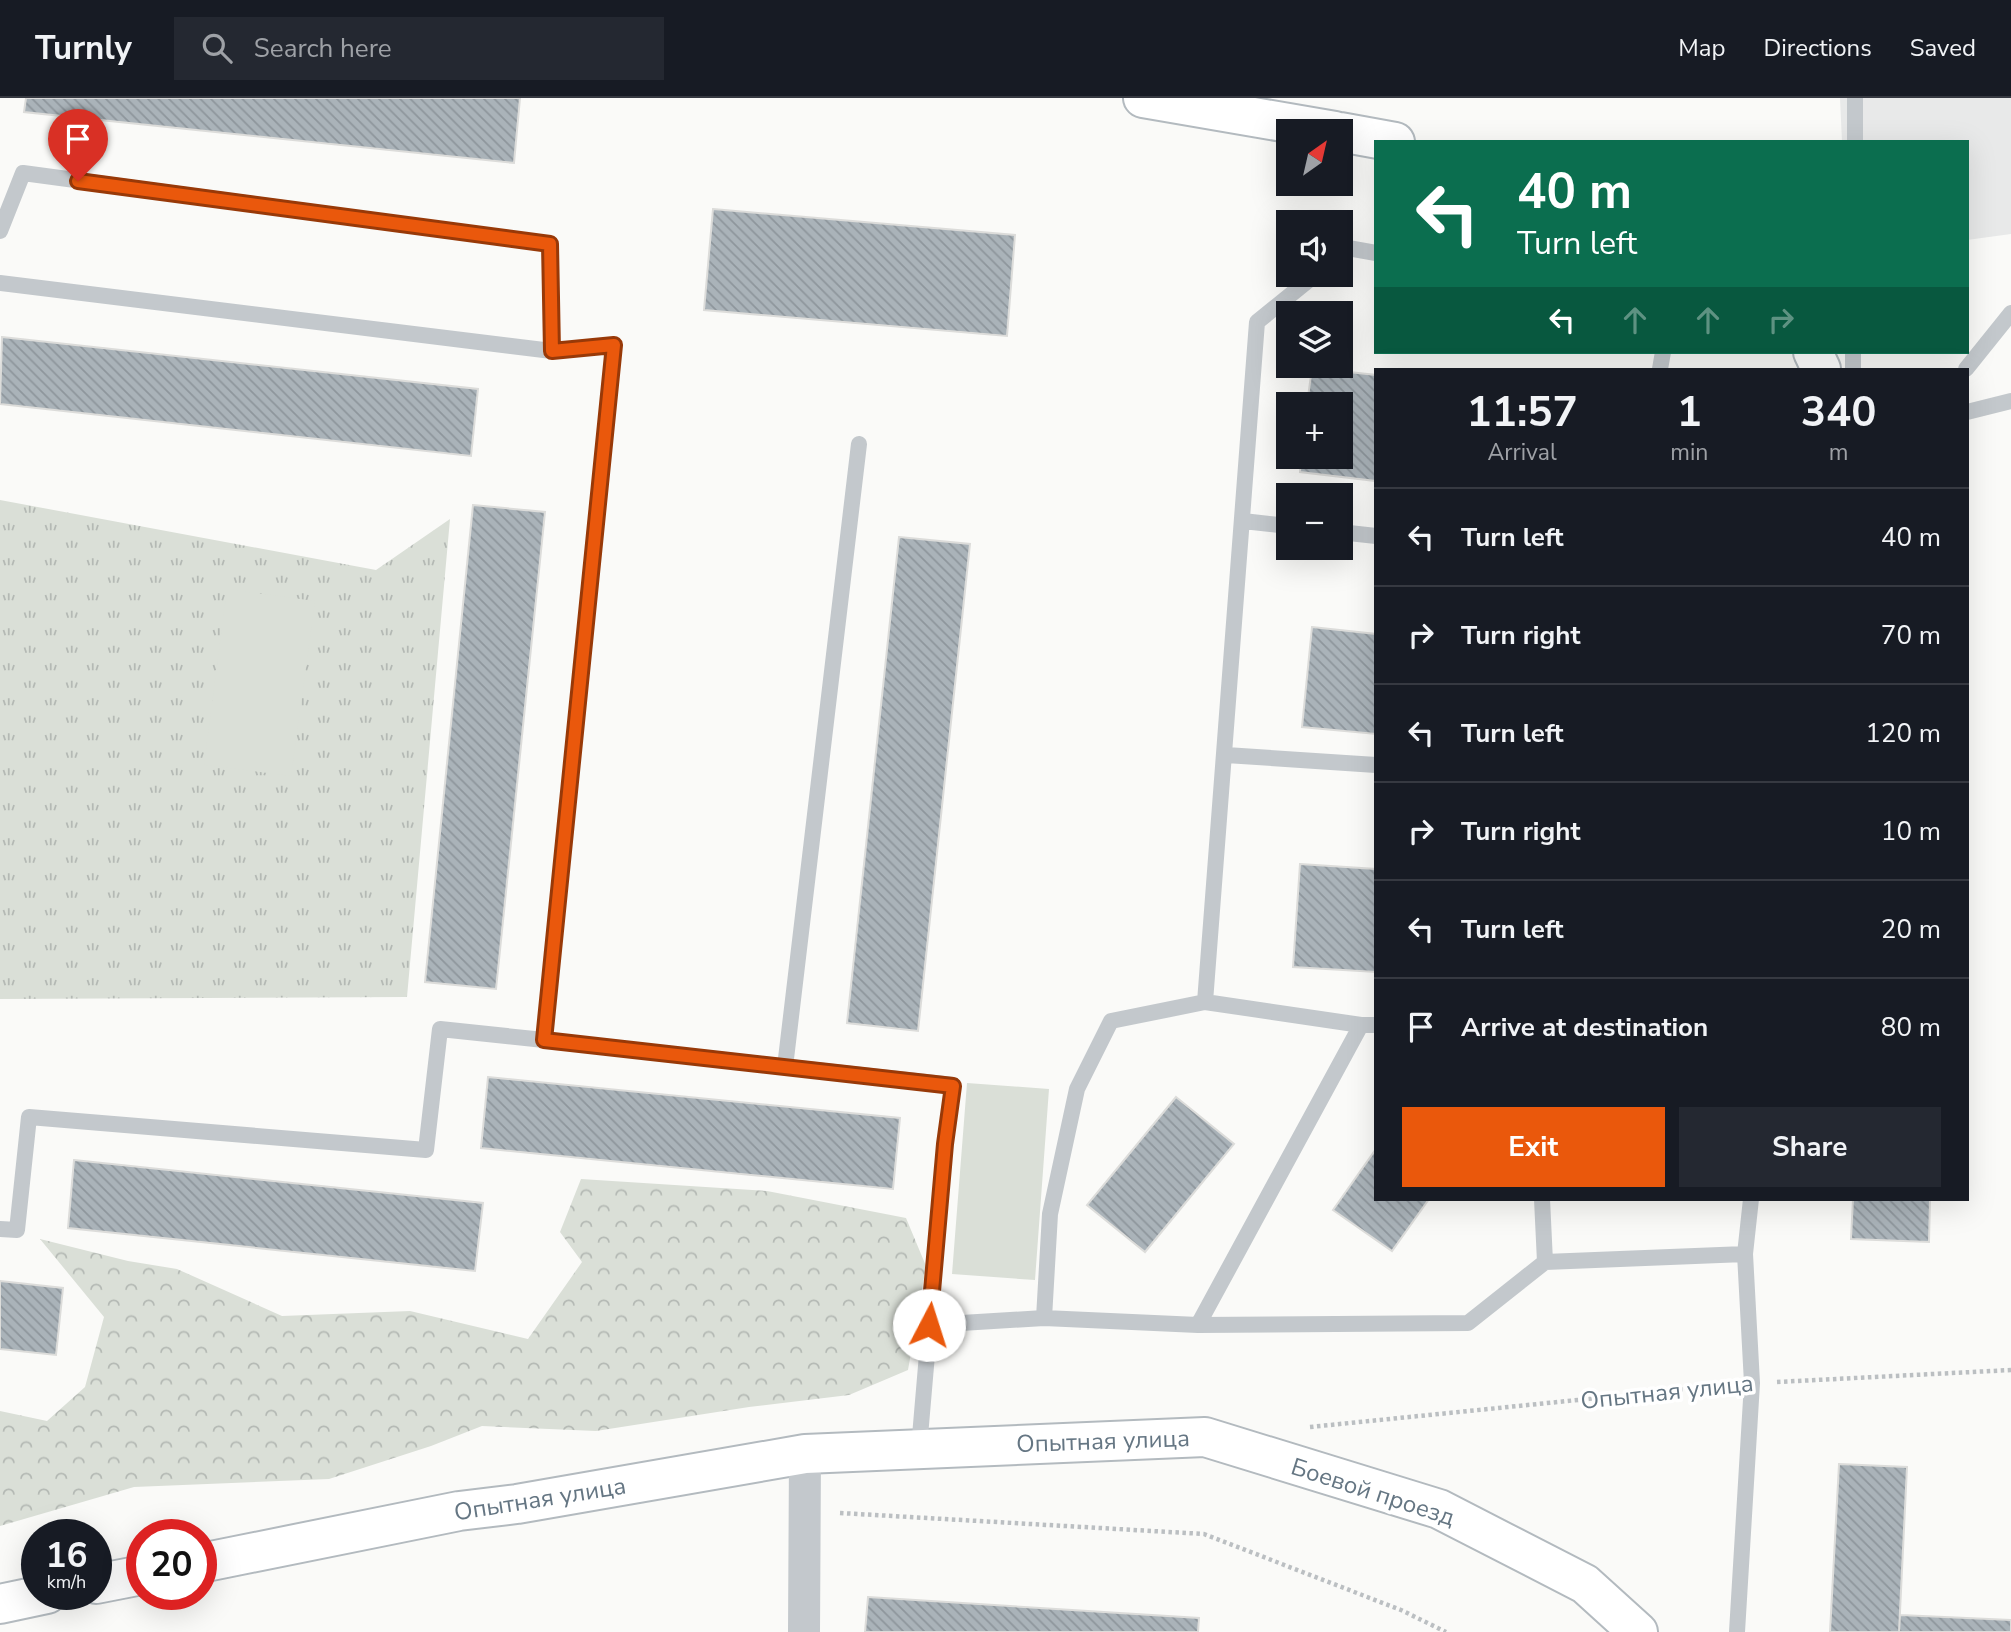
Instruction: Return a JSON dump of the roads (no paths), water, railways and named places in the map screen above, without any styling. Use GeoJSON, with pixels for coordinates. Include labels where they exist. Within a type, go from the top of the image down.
{"type":"FeatureCollection","features":[{"type":"Feature","properties":{"kind":"street"},"geometry":{"type":"LineString","coordinates":[[1143,98],[1276,121]]}},
{"type":"Feature","properties":{"kind":"street"},"geometry":{"type":"LineString","coordinates":[[1353,134],[1384,140]]}},
{"type":"Feature","properties":{"kind":"street","name":"Опытная улица"},"geometry":{"type":"LineString","coordinates":[[217,1560],[459,1511],[517,1504],[804,1454],[1205,1437]]}},
{"type":"Feature","properties":{"kind":"street","name":"Боевой проезд"},"geometry":{"type":"LineString","coordinates":[[1205,1437],[1439,1509],[1585,1584],[1638,1632]]}},
{"type":"Feature","properties":{"kind":"street"},"geometry":{"type":"LineString","coordinates":[[804,1454],[804,1632]]}},
{"type":"Feature","properties":{"kind":"street"},"geometry":{"type":"LineString","coordinates":[[0,1604],[21,1600]]}},
{"type":"Feature","properties":{"kind":"lane"},"geometry":{"type":"LineString","coordinates":[[1855,98],[1855,140]]}},
{"type":"Feature","properties":{"kind":"lane"},"geometry":{"type":"LineString","coordinates":[[0,231],[23,173],[550,244],[552,351]]}},
{"type":"Feature","properties":{"kind":"lane"},"geometry":{"type":"LineString","coordinates":[[1353,249],[1374,253]]}},
{"type":"Feature","properties":{"kind":"lane"},"geometry":{"type":"LineString","coordinates":[[0,283],[552,351],[614,345],[544,1040]]}},
{"type":"Feature","properties":{"kind":"lane"},"geometry":{"type":"LineString","coordinates":[[1205,1002],[1244,521],[1257,322],[1300,287]]}},
{"type":"Feature","properties":{"kind":"lane"},"geometry":{"type":"LineString","coordinates":[[1967,368],[2011,313]]}},
{"type":"Feature","properties":{"kind":"lane"},"geometry":{"type":"LineString","coordinates":[[1969,412],[2011,401]]}},
{"type":"Feature","properties":{"kind":"lane"},"geometry":{"type":"LineString","coordinates":[[785,1067],[859,444]]}},
{"type":"Feature","properties":{"kind":"lane"},"geometry":{"type":"LineString","coordinates":[[1244,521],[1276,525]]}},
{"type":"Feature","properties":{"kind":"lane"},"geometry":{"type":"LineString","coordinates":[[1353,533],[1374,536]]}},
{"type":"Feature","properties":{"kind":"lane"},"geometry":{"type":"LineString","coordinates":[[1226,755],[1374,765]]}},
{"type":"Feature","properties":{"kind":"lane"},"geometry":{"type":"LineString","coordinates":[[1044,1318],[1050,1214],[1077,1089],[1111,1021],[1205,1002],[1368,1025],[1198,1325]]}},
{"type":"Feature","properties":{"kind":"lane"},"geometry":{"type":"LineString","coordinates":[[0,1229],[18,1230],[29,1117],[426,1150],[440,1029],[953,1086],[945,1144],[919,1448]]}},
{"type":"Feature","properties":{"kind":"lane"},"geometry":{"type":"LineString","coordinates":[[1542,1201],[1545,1262]]}},
{"type":"Feature","properties":{"kind":"lane"},"geometry":{"type":"LineString","coordinates":[[1737,1632],[1752,1383],[1745,1254],[1751,1201]]}},
{"type":"Feature","properties":{"kind":"lane"},"geometry":{"type":"LineString","coordinates":[[929,1325],[1044,1318],[1198,1325],[1468,1323],[1545,1262],[1745,1254]]}}]}
